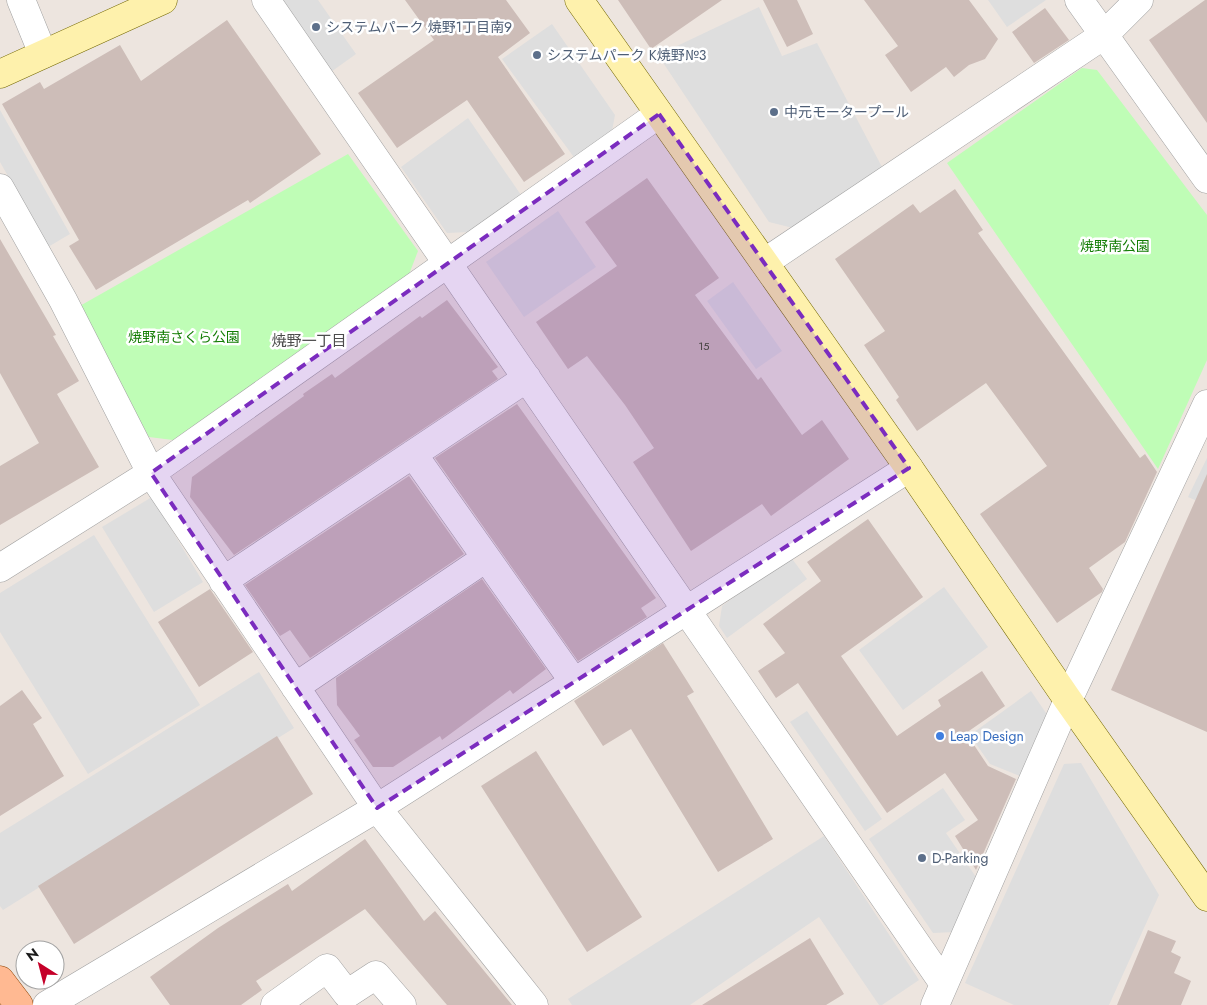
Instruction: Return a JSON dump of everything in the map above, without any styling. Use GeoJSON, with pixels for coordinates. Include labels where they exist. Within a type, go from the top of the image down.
{"type":"FeatureCollection","features":[{"type":"Feature","properties":{"kind":"main road"},"geometry":{"type":"LineString","coordinates":[[0,980],[19,1005]]}},
{"type":"Feature","properties":{"kind":"street"},"geometry":{"type":"LineString","coordinates":[[21,0],[42,54]]}},
{"type":"Feature","properties":{"kind":"street"},"geometry":{"type":"LineString","coordinates":[[0,74],[164,0]]}},
{"type":"Feature","properties":{"kind":"street"},"geometry":{"type":"LineString","coordinates":[[266,0],[686,610],[940,995]]}},
{"type":"Feature","properties":{"kind":"street"},"geometry":{"type":"LineString","coordinates":[[579,0],[765,262],[1068,700],[1207,897]]}},
{"type":"Feature","properties":{"kind":"street"},"geometry":{"type":"LineString","coordinates":[[1079,0],[1207,179]]}},
{"type":"Feature","properties":{"kind":"street"},"geometry":{"type":"LineString","coordinates":[[765,262],[1104,35],[1139,0]]}},
{"type":"Feature","properties":{"kind":"street"},"geometry":{"type":"LineString","coordinates":[[0,568],[151,473],[448,265],[659,114]]}},
{"type":"Feature","properties":{"kind":"street"},"geometry":{"type":"LineString","coordinates":[[0,188],[63,300],[151,473],[378,808],[534,1005]]}},
{"type":"Feature","properties":{"kind":"street"},"geometry":{"type":"LineString","coordinates":[[223,581],[527,378]]}},
{"type":"Feature","properties":{"kind":"street"},"geometry":{"type":"LineString","coordinates":[[940,995],[1068,700],[1207,404]]}},
{"type":"Feature","properties":{"kind":"street"},"geometry":{"type":"LineString","coordinates":[[412,454],[574,682]]}},
{"type":"Feature","properties":{"kind":"street"},"geometry":{"type":"LineString","coordinates":[[47,1005],[378,808],[909,468]]}},
{"type":"Feature","properties":{"kind":"street"},"geometry":{"type":"LineString","coordinates":[[295,687],[486,558]]}},
{"type":"Feature","properties":{"kind":"street"},"geometry":{"type":"LineString","coordinates":[[275,1005],[328,968],[347,994],[376,976],[402,1005]]}},
{"type":"Feature","properties":{"kind":"highlighted area"},"geometry":{"type":"Polygon","coordinates":[[[659,114],[909,468],[377,808],[151,473],[659,114]]]}},
{"type":"Feature","properties":{"kind":"green space","name":"焼野南公園"},"geometry":{"type":"Polygon","coordinates":[[[1082,68],[1097,70],[1207,215],[1207,360],[1158,469],[947,163],[1082,68]]]}},
{"type":"Feature","properties":{"kind":"green space","name":"焼野南さくら公園"},"geometry":{"type":"Polygon","coordinates":[[[348,154],[418,251],[408,277],[173,440],[149,437],[78,307],[348,154]]]}},
{"type":"Feature","properties":{"kind":"shaded area","name":"システムパーク 焼野1丁目南9"},"geometry":{"type":"Polygon","coordinates":[[[276,0],[318,0],[356,54],[328,74],[276,0]]]}},
{"type":"Feature","properties":{"kind":"shaded area"},"geometry":{"type":"Polygon","coordinates":[[[988,0],[1046,0],[1007,27],[988,0]]]}},
{"type":"Feature","properties":{"kind":"shaded area","name":"中元モータープール"},"geometry":{"type":"Polygon","coordinates":[[[759,7],[782,56],[817,43],[882,167],[793,228],[769,222],[658,55],[759,7]]]}},
{"type":"Feature","properties":{"kind":"shaded area"},"geometry":{"type":"Polygon","coordinates":[[[552,24],[615,115],[611,136],[576,160],[502,59],[552,24]]]}},
{"type":"Feature","properties":{"kind":"shaded area"},"geometry":{"type":"Polygon","coordinates":[[[0,110],[70,234],[48,247],[0,162],[0,110]]]}},
{"type":"Feature","properties":{"kind":"shaded area"},"geometry":{"type":"Polygon","coordinates":[[[468,118],[521,195],[469,232],[447,233],[401,167],[468,118]]]}},
{"type":"Feature","properties":{"kind":"shaded area"},"geometry":{"type":"Polygon","coordinates":[[[558,211],[596,267],[524,317],[486,262],[558,211]]]}},
{"type":"Feature","properties":{"kind":"shaded area"},"geometry":{"type":"Polygon","coordinates":[[[733,282],[782,351],[756,369],[707,301],[733,282]]]}},
{"type":"Feature","properties":{"kind":"shaded area"},"geometry":{"type":"Polygon","coordinates":[[[1207,458],[1207,505],[1188,497],[1207,458]]]}},
{"type":"Feature","properties":{"kind":"shaded area"},"geometry":{"type":"Polygon","coordinates":[[[152,497],[203,582],[154,612],[102,527],[152,497]]]}},
{"type":"Feature","properties":{"kind":"shaded area"},"geometry":{"type":"Polygon","coordinates":[[[94,535],[200,705],[88,774],[0,632],[0,593],[94,535]]]}},
{"type":"Feature","properties":{"kind":"shaded area"},"geometry":{"type":"Polygon","coordinates":[[[790,556],[807,579],[727,638],[719,626],[722,606],[790,556]]]}},
{"type":"Feature","properties":{"kind":"shaded area"},"geometry":{"type":"Polygon","coordinates":[[[944,587],[988,647],[903,710],[859,650],[944,587]]]}},
{"type":"Feature","properties":{"kind":"shaded area"},"geometry":{"type":"Polygon","coordinates":[[[259,672],[294,728],[3,910],[0,906],[0,833],[259,672]]]}},
{"type":"Feature","properties":{"kind":"shaded area"},"geometry":{"type":"Polygon","coordinates":[[[1031,691],[1048,716],[1020,776],[990,764],[970,735],[1031,691]]]}},
{"type":"Feature","properties":{"kind":"shaded area"},"geometry":{"type":"Polygon","coordinates":[[[807,711],[882,819],[865,831],[790,722],[807,711]]]}},
{"type":"Feature","properties":{"kind":"shaded area"},"geometry":{"type":"Polygon","coordinates":[[[1081,763],[1159,895],[1109,1005],[1014,1005],[965,983],[1064,764],[1081,763]]]}},
{"type":"Feature","properties":{"kind":"shaded area","name":"D-Parking"},"geometry":{"type":"Polygon","coordinates":[[[943,788],[965,820],[946,833],[976,877],[955,932],[933,933],[869,839],[943,788]]]}},
{"type":"Feature","properties":{"kind":"shaded area"},"geometry":{"type":"Polygon","coordinates":[[[824,836],[919,980],[882,1005],[879,1005],[819,917],[690,1005],[572,1005],[568,999],[824,836]]]}},
{"type":"Feature","properties":{"kind":"building"},"geometry":{"type":"Polygon","coordinates":[[[405,0],[506,0],[530,33],[498,57],[565,154],[524,182],[467,100],[397,148],[358,93],[434,40],[405,0]]]}},
{"type":"Feature","properties":{"kind":"building"},"geometry":{"type":"Polygon","coordinates":[[[618,0],[722,0],[651,49],[618,0]]]}},
{"type":"Feature","properties":{"kind":"building"},"geometry":{"type":"Polygon","coordinates":[[[763,0],[797,0],[813,34],[787,47],[763,0]]]}},
{"type":"Feature","properties":{"kind":"building"},"geometry":{"type":"Polygon","coordinates":[[[864,0],[969,0],[998,39],[985,59],[969,65],[954,77],[946,67],[911,92],[885,55],[898,46],[864,0]]]}},
{"type":"Feature","properties":{"kind":"building"},"geometry":{"type":"Polygon","coordinates":[[[1207,0],[1207,123],[1149,40],[1207,0]]]}},
{"type":"Feature","properties":{"kind":"building"},"geometry":{"type":"Polygon","coordinates":[[[1045,8],[1069,40],[1034,63],[1012,32],[1045,8]]]}},
{"type":"Feature","properties":{"kind":"building"},"geometry":{"type":"Polygon","coordinates":[[[227,20],[321,154],[250,203],[248,200],[96,290],[69,246],[79,240],[2,104],[40,82],[44,89],[120,45],[141,81],[227,20]]]}},
{"type":"Feature","properties":{"kind":"building"},"geometry":{"type":"Polygon","coordinates":[[[647,178],[719,278],[695,295],[758,380],[761,377],[802,435],[822,420],[849,459],[771,516],[762,504],[691,551],[633,462],[654,448],[625,405],[587,356],[568,369],[536,322],[617,266],[585,222],[647,178]]]}},
{"type":"Feature","properties":{"kind":"building"},"geometry":{"type":"Polygon","coordinates":[[[955,189],[983,230],[978,233],[1140,458],[1145,454],[1157,472],[1125,542],[1089,568],[1103,589],[1102,592],[1057,623],[980,514],[1047,466],[986,383],[917,431],[896,400],[899,397],[864,345],[885,331],[835,259],[913,204],[920,213],[955,189]]]}},
{"type":"Feature","properties":{"kind":"building"},"geometry":{"type":"Polygon","coordinates":[[[0,239],[56,335],[53,336],[79,381],[57,394],[99,467],[0,525],[0,466],[39,443],[0,373],[0,239]]]}},
{"type":"Feature","properties":{"kind":"building"},"geometry":{"type":"Polygon","coordinates":[[[447,300],[498,367],[492,371],[498,379],[234,555],[190,497],[192,477],[304,396],[303,394],[332,374],[335,378],[420,316],[422,318],[447,300]]]}},
{"type":"Feature","properties":{"kind":"building"},"geometry":{"type":"Polygon","coordinates":[[[517,404],[656,598],[641,608],[647,617],[578,661],[435,458],[517,404]]]}},
{"type":"Feature","properties":{"kind":"building"},"geometry":{"type":"Polygon","coordinates":[[[1207,474],[1207,732],[1111,690],[1207,474]]]}},
{"type":"Feature","properties":{"kind":"building"},"geometry":{"type":"Polygon","coordinates":[[[409,476],[464,554],[310,658],[290,630],[280,636],[245,585],[409,476]]]}},
{"type":"Feature","properties":{"kind":"building"},"geometry":{"type":"Polygon","coordinates":[[[868,519],[923,597],[841,656],[897,736],[941,706],[938,700],[982,671],[1005,706],[966,733],[988,766],[1016,779],[976,870],[955,836],[978,820],[945,773],[887,813],[798,683],[776,698],[758,671],[785,653],[763,624],[821,581],[807,562],[868,519]]]}},
{"type":"Feature","properties":{"kind":"building"},"geometry":{"type":"Polygon","coordinates":[[[482,579],[546,669],[513,694],[510,690],[442,740],[440,736],[393,767],[373,767],[354,740],[360,736],[337,705],[336,678],[482,579]]]}},
{"type":"Feature","properties":{"kind":"building"},"geometry":{"type":"Polygon","coordinates":[[[210,589],[253,652],[199,687],[158,622],[210,589]]]}},
{"type":"Feature","properties":{"kind":"building"},"geometry":{"type":"Polygon","coordinates":[[[663,643],[694,692],[687,696],[773,839],[718,872],[631,729],[603,746],[574,701],[663,643]]]}},
{"type":"Feature","properties":{"kind":"building"},"geometry":{"type":"Polygon","coordinates":[[[22,690],[42,718],[33,724],[64,776],[0,816],[0,706],[22,690]]]}},
{"type":"Feature","properties":{"kind":"building"},"geometry":{"type":"Polygon","coordinates":[[[277,736],[313,794],[74,944],[38,886],[277,736]]]}},
{"type":"Feature","properties":{"kind":"building"},"geometry":{"type":"Polygon","coordinates":[[[536,751],[642,917],[587,952],[481,786],[536,751]]]}},
{"type":"Feature","properties":{"kind":"building"},"geometry":{"type":"Polygon","coordinates":[[[365,839],[424,921],[435,911],[512,1005],[447,1005],[365,909],[256,981],[262,990],[241,1005],[170,1005],[150,977],[218,928],[288,884],[292,891],[365,839]]]}},
{"type":"Feature","properties":{"kind":"building"},"geometry":{"type":"Polygon","coordinates":[[[1148,930],[1176,941],[1171,952],[1181,957],[1174,973],[1191,981],[1181,1005],[1117,1005],[1148,930]]]}},
{"type":"Feature","properties":{"kind":"building"},"geometry":{"type":"Polygon","coordinates":[[[810,938],[844,994],[826,1005],[702,1005],[810,938]]]}},
{"type":"Feature","properties":{"kind":"place","name":"システムパーク 焼野1丁目南9"},"geometry":{"type":"Point","coordinates":[316,27]}},
{"type":"Feature","properties":{"kind":"place","name":"システムパーク K焼野№3"},"geometry":{"type":"Point","coordinates":[537,55]}},
{"type":"Feature","properties":{"kind":"place","name":"中元モータープール"},"geometry":{"type":"Point","coordinates":[774,112]}},
{"type":"Feature","properties":{"kind":"place","name":"Leap Design"},"geometry":{"type":"Point","coordinates":[940,736]}},
{"type":"Feature","properties":{"kind":"place","name":"D-Parking"},"geometry":{"type":"Point","coordinates":[922,858]}},
{"type":"Feature","properties":{"kind":"district","name":"焼野一丁目"},"geometry":{"type":"Point","coordinates":[309,341]}}]}
